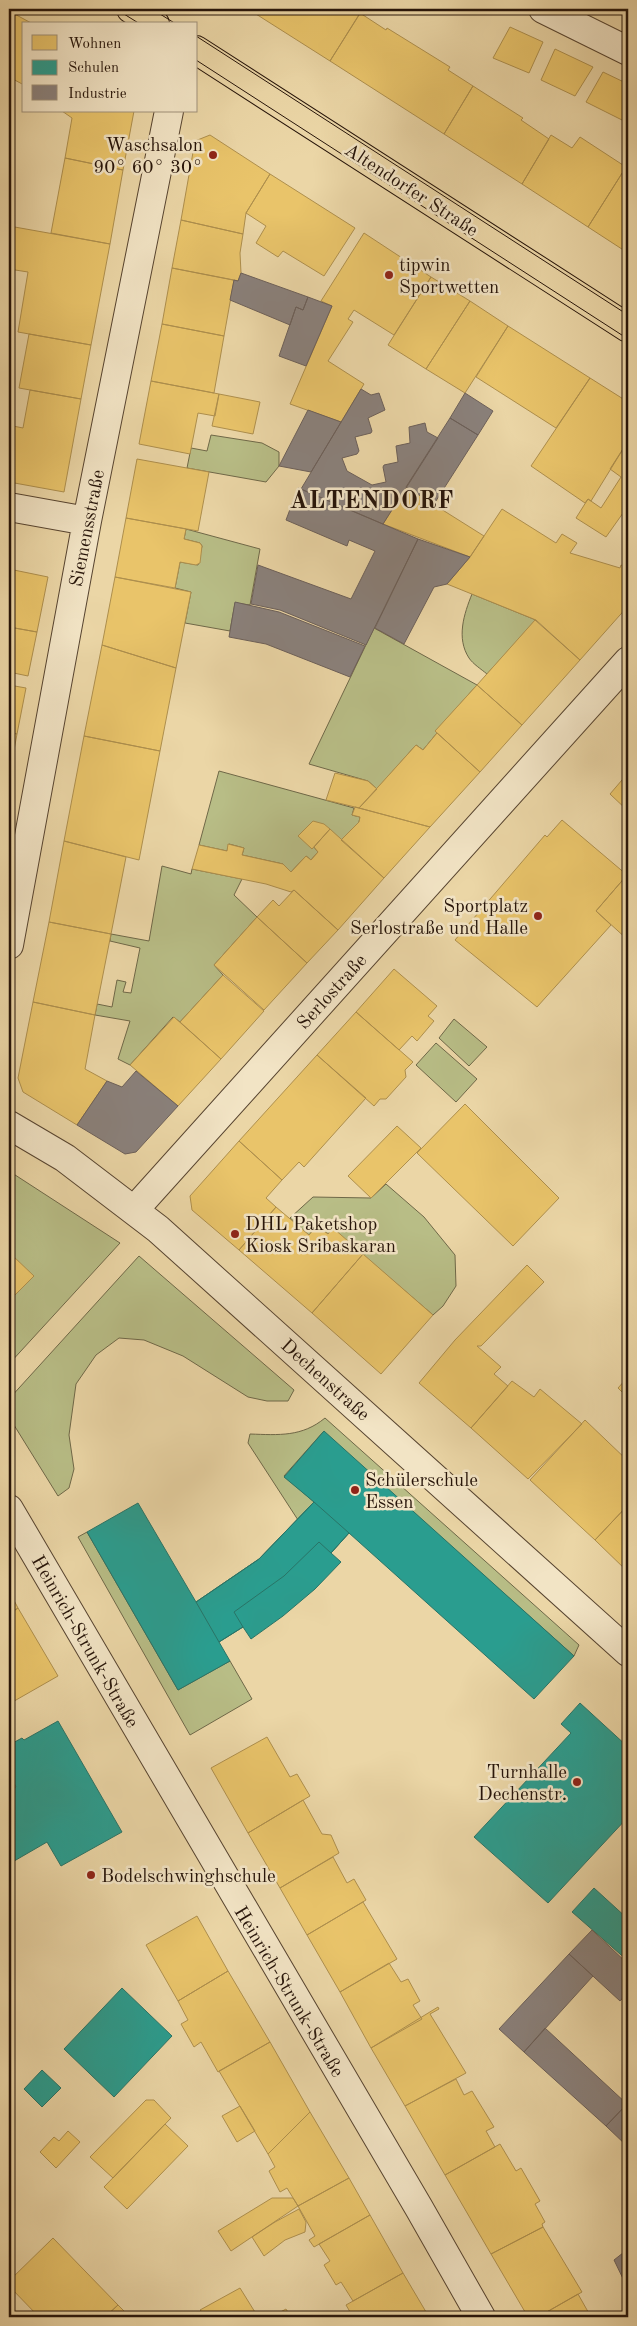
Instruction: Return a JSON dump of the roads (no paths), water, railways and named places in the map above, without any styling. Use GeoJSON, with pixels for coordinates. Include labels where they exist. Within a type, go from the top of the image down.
{"type":"FeatureCollection","features":[{"type":"Feature","properties":{"kind":"main road"},"geometry":{"type":"LineString","coordinates":[[131,9],[152,22]]}},
{"type":"Feature","properties":{"kind":"main road","name":"Altendorfer Straße"},"geometry":{"type":"LineString","coordinates":[[198,51],[628,328]]}},
{"type":"Feature","properties":{"kind":"street"},"geometry":{"type":"LineString","coordinates":[[543,9],[628,51]]}},
{"type":"Feature","properties":{"kind":"street","name":"Siemensstraße"},"geometry":{"type":"LineString","coordinates":[[9,945],[87,521],[169,112]]}},
{"type":"Feature","properties":{"kind":"street"},"geometry":{"type":"LineString","coordinates":[[9,507],[87,521]]}},
{"type":"Feature","properties":{"kind":"street","name":"Serlostraße"},"geometry":{"type":"LineString","coordinates":[[135,1210],[628,661]]}},
{"type":"Feature","properties":{"kind":"street","name":"Dechenstraße"},"geometry":{"type":"LineString","coordinates":[[9,1125],[65,1158],[135,1210],[628,1652]]}},
{"type":"Feature","properties":{"kind":"street","name":"Heinrich-Strunk-Straße"},"geometry":{"type":"LineString","coordinates":[[9,1509],[414,2200],[480,2317]]}},
{"type":"Feature","properties":{"kind":"tram line"},"geometry":{"type":"LineString","coordinates":[[116,9],[137,22]]}},
{"type":"Feature","properties":{"kind":"tram line"},"geometry":{"type":"LineString","coordinates":[[152,9],[173,22]]}},
{"type":"Feature","properties":{"kind":"tram line"},"geometry":{"type":"LineString","coordinates":[[198,37],[628,315]]}},
{"type":"Feature","properties":{"kind":"tram line"},"geometry":{"type":"LineString","coordinates":[[198,61],[628,339]]}},
{"type":"Feature","properties":{"kind":"place","name":"Waschsalon 90° 60° 30°"},"geometry":{"type":"Point","coordinates":[213,155]}},
{"type":"Feature","properties":{"kind":"place","name":"tipwin Sportwetten"},"geometry":{"type":"Point","coordinates":[389,275]}},
{"type":"Feature","properties":{"kind":"place","name":"Sportplatz Serlostraße und Halle"},"geometry":{"type":"Point","coordinates":[538,916]}},
{"type":"Feature","properties":{"kind":"place","name":"DHL Paketshop Kiosk Sribaskaran"},"geometry":{"type":"Point","coordinates":[235,1234]}},
{"type":"Feature","properties":{"kind":"place","name":"Schülerschule Essen"},"geometry":{"type":"Point","coordinates":[355,1490]}},
{"type":"Feature","properties":{"kind":"place","name":"Turnhalle Dechenstr."},"geometry":{"type":"Point","coordinates":[577,1782]}},
{"type":"Feature","properties":{"kind":"place","name":"Bodelschwinghschule"},"geometry":{"type":"Point","coordinates":[91,1875]}},
{"type":"Feature","properties":{"kind":"district","name":"ALTENDORF"},"geometry":{"type":"Point","coordinates":[372,500]}}]}
